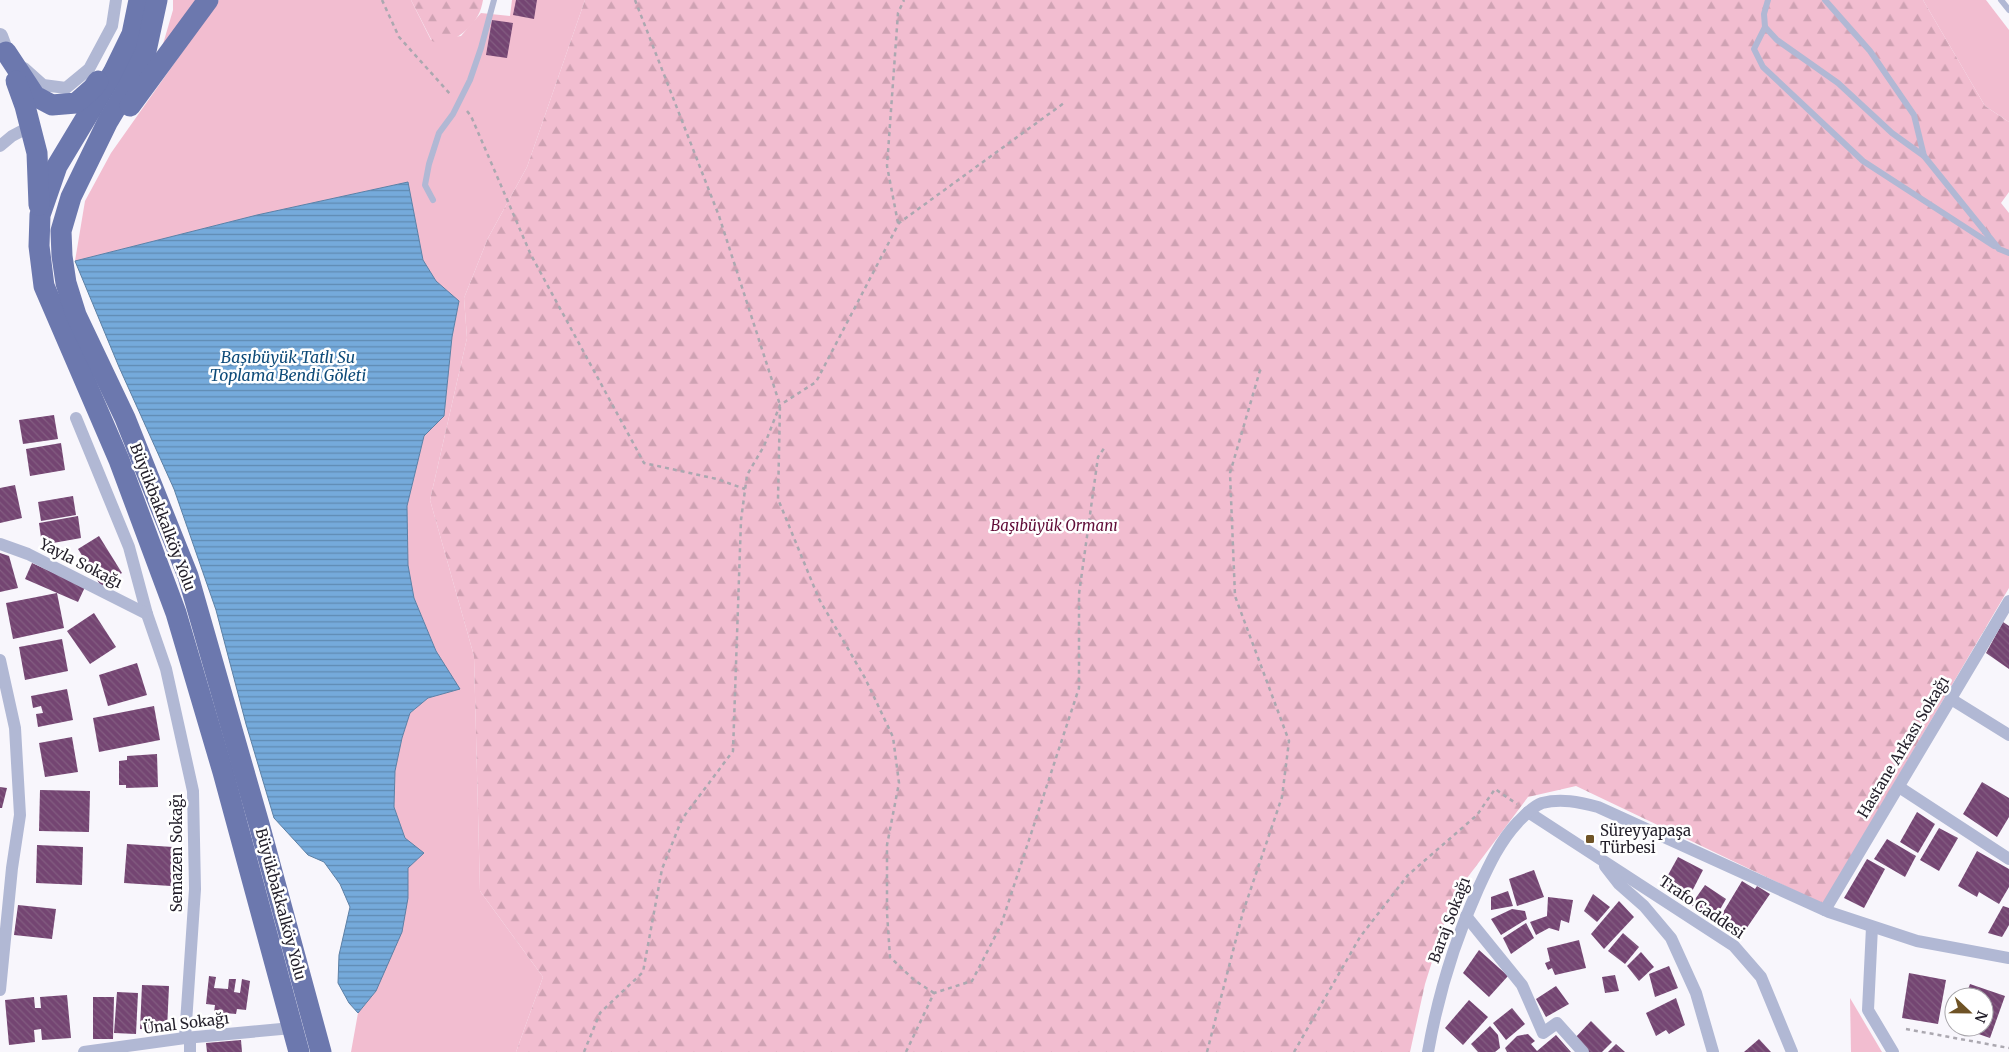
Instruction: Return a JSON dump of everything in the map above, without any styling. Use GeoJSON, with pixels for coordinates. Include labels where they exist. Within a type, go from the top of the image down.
{"type":"FeatureCollection","features":[{"type":"Feature","properties":{"kind":"highway"},"geometry":{"type":"LineString","coordinates":[[3,44],[35,96],[52,105],[76,103],[93,88],[123,40],[138,0]]}},
{"type":"Feature","properties":{"kind":"highway","name":"Büyükbakkalköy Yolu"},"geometry":{"type":"LineString","coordinates":[[138,0],[132,34],[57,166],[40,215],[39,246],[44,286],[120,460],[176,612],[223,772],[299,1052]]}},
{"type":"Feature","properties":{"kind":"highway","name":"Büyükbakkalköy Yolu"},"geometry":{"type":"LineString","coordinates":[[157,0],[146,51],[71,197],[61,231],[66,283],[76,315],[125,418],[188,576],[259,824],[321,1052]]}},
{"type":"Feature","properties":{"kind":"highway"},"geometry":{"type":"LineString","coordinates":[[89,160],[208,0]]}},
{"type":"Feature","properties":{"kind":"highway"},"geometry":{"type":"LineString","coordinates":[[3,44],[31,126],[37,153],[40,215]]}},
{"type":"Feature","properties":{"kind":"street"},"geometry":{"type":"LineString","coordinates":[[3,44],[43,85],[66,88],[89,68],[112,26],[116,0]]}},
{"type":"Feature","properties":{"kind":"street"},"geometry":{"type":"LineString","coordinates":[[0,146],[12,136],[31,126]]}},
{"type":"Feature","properties":{"kind":"street","name":"Semazen Sokağı"},"geometry":{"type":"LineString","coordinates":[[76,418],[129,547],[147,614],[166,669],[193,791],[195,889],[187,1038],[190,1052]]}},
{"type":"Feature","properties":{"kind":"street","name":"Yayla Sokağı"},"geometry":{"type":"LineString","coordinates":[[0,544],[28,554],[147,614]]}},
{"type":"Feature","properties":{"kind":"street","name":"Hastane Arkası Sokağı"},"geometry":{"type":"LineString","coordinates":[[1825,910],[1951,699],[2006,615],[2009,601]]}},
{"type":"Feature","properties":{"kind":"street"},"geometry":{"type":"LineString","coordinates":[[0,660],[3,691],[15,728],[20,815],[6,867],[0,990]]}},
{"type":"Feature","properties":{"kind":"street"},"geometry":{"type":"LineString","coordinates":[[1951,699],[2009,735]]}},
{"type":"Feature","properties":{"kind":"street"},"geometry":{"type":"LineString","coordinates":[[1899,787],[2009,858]]}},
{"type":"Feature","properties":{"kind":"street"},"geometry":{"type":"LineString","coordinates":[[1528,812],[1540,803],[1569,800],[1598,807],[1825,910],[1917,941],[2009,958]]}},
{"type":"Feature","properties":{"kind":"street","name":"Trafo Caddesi"},"geometry":{"type":"LineString","coordinates":[[1528,812],[1734,946],[1761,977],[1792,1052]]}},
{"type":"Feature","properties":{"kind":"street","name":"Baraj Sokağı"},"geometry":{"type":"LineString","coordinates":[[1428,1052],[1446,973],[1466,916],[1488,866],[1502,842],[1528,812]]}},
{"type":"Feature","properties":{"kind":"street"},"geometry":{"type":"LineString","coordinates":[[1600,860],[1619,884],[1644,906],[1671,938],[1696,993],[1713,1052]]}},
{"type":"Feature","properties":{"kind":"street"},"geometry":{"type":"LineString","coordinates":[[1466,916],[1522,985],[1543,1033],[1557,1024],[1583,1052]]}},
{"type":"Feature","properties":{"kind":"street"},"geometry":{"type":"LineString","coordinates":[[1872,927],[1868,1010],[1894,1052]]}},
{"type":"Feature","properties":{"kind":"street","name":"Ünal Sokağı"},"geometry":{"type":"LineString","coordinates":[[84,1052],[187,1038],[292,1028]]}},
{"type":"Feature","properties":{"kind":"lane"},"geometry":{"type":"LineString","coordinates":[[433,200],[425,185],[429,164],[439,134],[459,103],[470,80],[494,0]]}},
{"type":"Feature","properties":{"kind":"lane"},"geometry":{"type":"LineString","coordinates":[[1768,0],[1764,14],[1765,27],[1754,49],[1763,67],[1863,161],[1999,250],[2009,253]]}},
{"type":"Feature","properties":{"kind":"lane"},"geometry":{"type":"LineString","coordinates":[[1825,0],[1870,51],[1914,115],[1924,156]]}},
{"type":"Feature","properties":{"kind":"lane"},"geometry":{"type":"LineString","coordinates":[[2001,0],[2009,10]]}},
{"type":"Feature","properties":{"kind":"lane"},"geometry":{"type":"LineString","coordinates":[[1765,27],[1777,40],[1838,83],[1892,133],[1924,156],[1999,250]]}},
{"type":"Feature","properties":{"kind":"path"},"geometry":{"type":"LineString","coordinates":[[382,0],[399,37],[470,116],[531,255],[644,463],[717,479],[745,489]]}},
{"type":"Feature","properties":{"kind":"path"},"geometry":{"type":"LineString","coordinates":[[635,0],[720,216],[780,405],[778,499],[819,599],[865,678],[893,737],[900,782],[887,845],[887,913],[890,957],[914,980],[934,992],[972,981],[1001,925],[1079,688],[1079,594],[1098,457],[1105,447]]}},
{"type":"Feature","properties":{"kind":"path"},"geometry":{"type":"LineString","coordinates":[[898,223],[887,166],[898,13],[904,0]]}},
{"type":"Feature","properties":{"kind":"path"},"geometry":{"type":"LineString","coordinates":[[584,1052],[600,1013],[643,972],[662,869],[682,819],[732,751],[741,520],[745,489],[747,475],[764,446],[780,405],[816,382],[898,223],[1064,103]]}},
{"type":"Feature","properties":{"kind":"path"},"geometry":{"type":"LineString","coordinates":[[1207,1052],[1243,912],[1282,797],[1289,742],[1235,596],[1230,473],[1260,367]]}},
{"type":"Feature","properties":{"kind":"path"},"geometry":{"type":"LineString","coordinates":[[1294,1052],[1360,937],[1408,875],[1477,815],[1495,789],[1528,812]]}},
{"type":"Feature","properties":{"kind":"path"},"geometry":{"type":"LineString","coordinates":[[906,1052],[934,992]]}},
{"type":"Feature","properties":{"kind":"path"},"geometry":{"type":"LineString","coordinates":[[1906,1029],[2009,1048]]}},
{"type":"Feature","properties":{"kind":"green space"},"geometry":{"type":"Polygon","coordinates":[[[173,0],[201,0],[161,51],[173,10],[173,0]]]}},
{"type":"Feature","properties":{"kind":"green space"},"geometry":{"type":"Polygon","coordinates":[[[219,0],[411,0],[431,40],[461,36],[481,13],[510,16],[512,0],[585,0],[527,167],[488,238],[464,298],[467,338],[430,500],[474,656],[480,891],[543,977],[516,1052],[351,1052],[358,1013],[376,991],[408,898],[405,838],[394,807],[395,771],[402,738],[410,713],[428,698],[459,689],[436,651],[414,598],[408,565],[407,506],[424,436],[444,416],[452,337],[459,302],[436,281],[423,260],[408,182],[257,215],[75,261],[85,201],[111,153],[219,0]]]}},
{"type":"Feature","properties":{"kind":"green space"},"geometry":{"type":"Polygon","coordinates":[[[411,0],[483,0],[478,16],[469,28],[442,45],[432,41],[411,0]]]}},
{"type":"Feature","properties":{"kind":"green space","name":"Başıbüyük Ormanı"},"geometry":{"type":"Polygon","coordinates":[[[585,0],[1923,0],[1985,106],[2009,122],[2009,192],[2001,203],[2009,213],[2009,588],[1823,904],[1576,786],[1528,797],[1452,898],[1425,984],[1410,1052],[516,1052],[543,977],[480,891],[474,656],[430,500],[467,338],[464,298],[488,238],[527,167],[585,0]]]}},
{"type":"Feature","properties":{"kind":"green space"},"geometry":{"type":"Polygon","coordinates":[[[1923,0],[1986,0],[2009,30],[2009,122],[1985,106],[1923,0]]]}},
{"type":"Feature","properties":{"kind":"green space"},"geometry":{"type":"Polygon","coordinates":[[[1850,998],[1882,1052],[1851,1052],[1850,998]]]}},
{"type":"Feature","properties":{"kind":"water","name":"Başıbüyük Tatlı Su Toplama Bendi Göleti"},"geometry":{"type":"Polygon","coordinates":[[[408,182],[423,260],[436,281],[459,301],[452,337],[444,416],[424,436],[407,506],[408,565],[414,598],[436,651],[460,689],[428,698],[410,713],[402,738],[395,771],[394,807],[405,838],[424,853],[408,868],[408,898],[402,932],[376,991],[358,1013],[349,1003],[338,983],[339,955],[350,907],[340,884],[324,862],[308,855],[274,818],[246,724],[216,610],[174,489],[119,367],[75,261],[257,215],[408,182]]]}},
{"type":"Feature","properties":{"kind":"building"},"geometry":{"type":"Polygon","coordinates":[[[516,0],[537,0],[534,19],[513,15],[516,0]]]}},
{"type":"Feature","properties":{"kind":"building"},"geometry":{"type":"Polygon","coordinates":[[[492,20],[513,23],[507,58],[486,55],[492,20]]]}},
{"type":"Feature","properties":{"kind":"building"},"geometry":{"type":"Polygon","coordinates":[[[54,415],[58,439],[23,444],[19,420],[54,415]]]}},
{"type":"Feature","properties":{"kind":"building"},"geometry":{"type":"Polygon","coordinates":[[[61,443],[65,470],[30,476],[26,449],[61,443]]]}},
{"type":"Feature","properties":{"kind":"building"},"geometry":{"type":"Polygon","coordinates":[[[15,485],[22,518],[0,523],[0,488],[15,485]]]}},
{"type":"Feature","properties":{"kind":"building"},"geometry":{"type":"Polygon","coordinates":[[[73,496],[76,515],[41,521],[38,502],[73,496]]]}},
{"type":"Feature","properties":{"kind":"building"},"geometry":{"type":"Polygon","coordinates":[[[78,516],[81,538],[42,545],[39,523],[78,516]]]}},
{"type":"Feature","properties":{"kind":"building"},"geometry":{"type":"Polygon","coordinates":[[[99,536],[122,573],[101,586],[78,549],[99,536]]]}},
{"type":"Feature","properties":{"kind":"building"},"geometry":{"type":"Polygon","coordinates":[[[0,553],[9,556],[18,588],[0,592],[0,553]]]}},
{"type":"Feature","properties":{"kind":"building"},"geometry":{"type":"Polygon","coordinates":[[[32,563],[85,587],[78,602],[25,579],[32,563]]]}},
{"type":"Feature","properties":{"kind":"building"},"geometry":{"type":"Polygon","coordinates":[[[57,593],[64,628],[13,639],[6,603],[57,593]]]}},
{"type":"Feature","properties":{"kind":"building"},"geometry":{"type":"Polygon","coordinates":[[[94,613],[116,647],[90,664],[67,631],[94,613]]]}},
{"type":"Feature","properties":{"kind":"building"},"geometry":{"type":"Polygon","coordinates":[[[2003,622],[2009,626],[2009,669],[1986,653],[2003,622]]]}},
{"type":"Feature","properties":{"kind":"building"},"geometry":{"type":"Polygon","coordinates":[[[62,639],[68,671],[25,680],[19,647],[62,639]]]}},
{"type":"Feature","properties":{"kind":"building"},"geometry":{"type":"Polygon","coordinates":[[[137,663],[147,695],[108,706],[99,675],[137,663]]]}},
{"type":"Feature","properties":{"kind":"building"},"geometry":{"type":"Polygon","coordinates":[[[67,689],[73,720],[38,727],[36,714],[43,713],[41,706],[33,708],[31,696],[67,689]]]}},
{"type":"Feature","properties":{"kind":"building"},"geometry":{"type":"Polygon","coordinates":[[[154,706],[160,740],[99,752],[93,718],[154,706]]]}},
{"type":"Feature","properties":{"kind":"building"},"geometry":{"type":"Polygon","coordinates":[[[72,737],[78,772],[45,777],[39,743],[72,737]]]}},
{"type":"Feature","properties":{"kind":"building"},"geometry":{"type":"Polygon","coordinates":[[[157,754],[158,787],[126,788],[126,785],[119,785],[119,761],[127,760],[127,756],[157,754]]]}},
{"type":"Feature","properties":{"kind":"building"},"geometry":{"type":"Polygon","coordinates":[[[1982,782],[2009,798],[2009,817],[1997,837],[1963,814],[1982,782]]]}},
{"type":"Feature","properties":{"kind":"building"},"geometry":{"type":"Polygon","coordinates":[[[0,787],[7,788],[2,808],[0,808],[0,787]]]}},
{"type":"Feature","properties":{"kind":"building"},"geometry":{"type":"Polygon","coordinates":[[[40,790],[90,791],[89,832],[39,831],[40,790]]]}},
{"type":"Feature","properties":{"kind":"building"},"geometry":{"type":"Polygon","coordinates":[[[1917,812],[1935,824],[1918,853],[1900,842],[1917,812]]]}},
{"type":"Feature","properties":{"kind":"building"},"geometry":{"type":"Polygon","coordinates":[[[1939,828],[1958,838],[1939,871],[1920,860],[1939,828]]]}},
{"type":"Feature","properties":{"kind":"building"},"geometry":{"type":"Polygon","coordinates":[[[1887,839],[1916,856],[1905,877],[1874,859],[1887,839]]]}},
{"type":"Feature","properties":{"kind":"building"},"geometry":{"type":"Polygon","coordinates":[[[127,844],[173,847],[171,886],[124,883],[127,844]]]}},
{"type":"Feature","properties":{"kind":"building"},"geometry":{"type":"Polygon","coordinates":[[[37,845],[83,847],[82,885],[36,883],[37,845]]]}},
{"type":"Feature","properties":{"kind":"building"},"geometry":{"type":"Polygon","coordinates":[[[1977,851],[2009,869],[2009,887],[1999,904],[1979,892],[1977,897],[1958,886],[1977,851]]]}},
{"type":"Feature","properties":{"kind":"building"},"geometry":{"type":"Polygon","coordinates":[[[1678,857],[1703,870],[1687,901],[1663,884],[1678,857]]]}},
{"type":"Feature","properties":{"kind":"building"},"geometry":{"type":"Polygon","coordinates":[[[1867,859],[1885,869],[1864,908],[1844,898],[1867,859]]]}},
{"type":"Feature","properties":{"kind":"building"},"geometry":{"type":"Polygon","coordinates":[[[1534,870],[1544,897],[1517,906],[1509,879],[1534,870]]]}},
{"type":"Feature","properties":{"kind":"building"},"geometry":{"type":"Polygon","coordinates":[[[1742,881],[1755,889],[1757,886],[1770,894],[1744,932],[1722,914],[1742,881]]]}},
{"type":"Feature","properties":{"kind":"building"},"geometry":{"type":"Polygon","coordinates":[[[1705,885],[1726,899],[1714,920],[1691,905],[1705,885]]]}},
{"type":"Feature","properties":{"kind":"building"},"geometry":{"type":"Polygon","coordinates":[[[1508,891],[1513,906],[1491,910],[1491,897],[1508,891]]]}},
{"type":"Feature","properties":{"kind":"building"},"geometry":{"type":"Polygon","coordinates":[[[1593,894],[1610,907],[1597,922],[1584,911],[1593,894]]]}},
{"type":"Feature","properties":{"kind":"building"},"geometry":{"type":"Polygon","coordinates":[[[1548,897],[1573,900],[1569,923],[1561,920],[1559,931],[1549,928],[1536,935],[1530,922],[1547,916],[1548,897]]]}},
{"type":"Feature","properties":{"kind":"building"},"geometry":{"type":"Polygon","coordinates":[[[1619,901],[1634,917],[1604,949],[1591,934],[1619,901]]]}},
{"type":"Feature","properties":{"kind":"building"},"geometry":{"type":"Polygon","coordinates":[[[18,905],[56,909],[52,939],[14,935],[18,905]]]}},
{"type":"Feature","properties":{"kind":"building"},"geometry":{"type":"Polygon","coordinates":[[[2003,906],[2009,908],[2009,925],[2002,937],[1988,933],[2003,906]]]}},
{"type":"Feature","properties":{"kind":"building"},"geometry":{"type":"Polygon","coordinates":[[[1512,909],[1525,911],[1527,919],[1501,935],[1491,919],[1512,909]]]}},
{"type":"Feature","properties":{"kind":"building"},"geometry":{"type":"Polygon","coordinates":[[[1526,923],[1534,938],[1511,954],[1503,938],[1526,923]]]}},
{"type":"Feature","properties":{"kind":"building"},"geometry":{"type":"Polygon","coordinates":[[[1623,933],[1639,947],[1625,964],[1608,951],[1623,933]]]}},
{"type":"Feature","properties":{"kind":"building"},"geometry":{"type":"Polygon","coordinates":[[[1579,940],[1586,968],[1555,975],[1552,968],[1548,970],[1545,963],[1550,961],[1547,948],[1579,940]]]}},
{"type":"Feature","properties":{"kind":"building"},"geometry":{"type":"Polygon","coordinates":[[[1479,950],[1508,976],[1489,997],[1463,973],[1479,950]]]}},
{"type":"Feature","properties":{"kind":"building"},"geometry":{"type":"Polygon","coordinates":[[[1641,952],[1654,967],[1639,981],[1627,966],[1641,952]]]}},
{"type":"Feature","properties":{"kind":"building"},"geometry":{"type":"Polygon","coordinates":[[[1669,966],[1678,988],[1655,997],[1649,974],[1669,966]]]}},
{"type":"Feature","properties":{"kind":"building"},"geometry":{"type":"Polygon","coordinates":[[[1909,973],[1946,980],[1938,1024],[1902,1018],[1909,973]]]}},
{"type":"Feature","properties":{"kind":"building"},"geometry":{"type":"Polygon","coordinates":[[[1615,975],[1619,991],[1605,993],[1602,977],[1615,975]]]}},
{"type":"Feature","properties":{"kind":"building"},"geometry":{"type":"Polygon","coordinates":[[[209,976],[216,977],[214,988],[228,989],[229,979],[236,979],[234,992],[240,993],[242,979],[250,981],[246,1010],[237,1009],[236,1014],[214,1012],[215,1005],[206,1004],[209,976]]]}},
{"type":"Feature","properties":{"kind":"building"},"geometry":{"type":"Polygon","coordinates":[[[142,985],[169,986],[167,1030],[140,1029],[142,985]]]}},
{"type":"Feature","properties":{"kind":"building"},"geometry":{"type":"Polygon","coordinates":[[[1556,986],[1569,1004],[1546,1017],[1536,999],[1556,986]]]}},
{"type":"Feature","properties":{"kind":"building"},"geometry":{"type":"Polygon","coordinates":[[[117,992],[138,993],[136,1034],[114,1033],[117,992]]]}},
{"type":"Feature","properties":{"kind":"building"},"geometry":{"type":"Polygon","coordinates":[[[1994,992],[2005,996],[1994,1027],[1994,992]]]}},
{"type":"Feature","properties":{"kind":"building"},"geometry":{"type":"Polygon","coordinates":[[[67,995],[71,1038],[42,1040],[41,1029],[34,1030],[35,1042],[9,1045],[5,1000],[34,997],[35,1008],[41,1008],[40,997],[67,995]]]}},
{"type":"Feature","properties":{"kind":"building"},"geometry":{"type":"Polygon","coordinates":[[[93,997],[114,997],[113,1039],[93,1039],[93,997]]]}},
{"type":"Feature","properties":{"kind":"building"},"geometry":{"type":"Polygon","coordinates":[[[1676,998],[1685,1025],[1669,1034],[1666,1030],[1656,1036],[1646,1013],[1676,998]]]}},
{"type":"Feature","properties":{"kind":"building"},"geometry":{"type":"Polygon","coordinates":[[[1469,1000],[1488,1017],[1463,1045],[1445,1028],[1469,1000]]]}},
{"type":"Feature","properties":{"kind":"building"},"geometry":{"type":"Polygon","coordinates":[[[1512,1008],[1525,1024],[1506,1040],[1493,1023],[1512,1008]]]}},
{"type":"Feature","properties":{"kind":"building"},"geometry":{"type":"Polygon","coordinates":[[[1591,1021],[1612,1042],[1602,1052],[1588,1052],[1574,1039],[1591,1021]]]}},
{"type":"Feature","properties":{"kind":"building"},"geometry":{"type":"Polygon","coordinates":[[[1490,1026],[1498,1035],[1500,1048],[1495,1052],[1478,1052],[1471,1044],[1490,1026]]]}},
{"type":"Feature","properties":{"kind":"building"},"geometry":{"type":"Polygon","coordinates":[[[1528,1034],[1535,1041],[1531,1044],[1537,1051],[1556,1035],[1571,1052],[1507,1052],[1505,1048],[1517,1036],[1528,1034]]]}},
{"type":"Feature","properties":{"kind":"building"},"geometry":{"type":"Polygon","coordinates":[[[1759,1039],[1771,1052],[1744,1052],[1759,1039]]]}},
{"type":"Feature","properties":{"kind":"building"},"geometry":{"type":"Polygon","coordinates":[[[241,1040],[242,1052],[207,1052],[206,1043],[241,1040]]]}},
{"type":"Feature","properties":{"kind":"building"},"geometry":{"type":"Polygon","coordinates":[[[1616,1044],[1625,1052],[1608,1052],[1616,1044]]]}},
{"type":"Feature","properties":{"kind":"place","name":"Süreyyapaşa Türbesi"},"geometry":{"type":"Point","coordinates":[1590,839]}}]}
